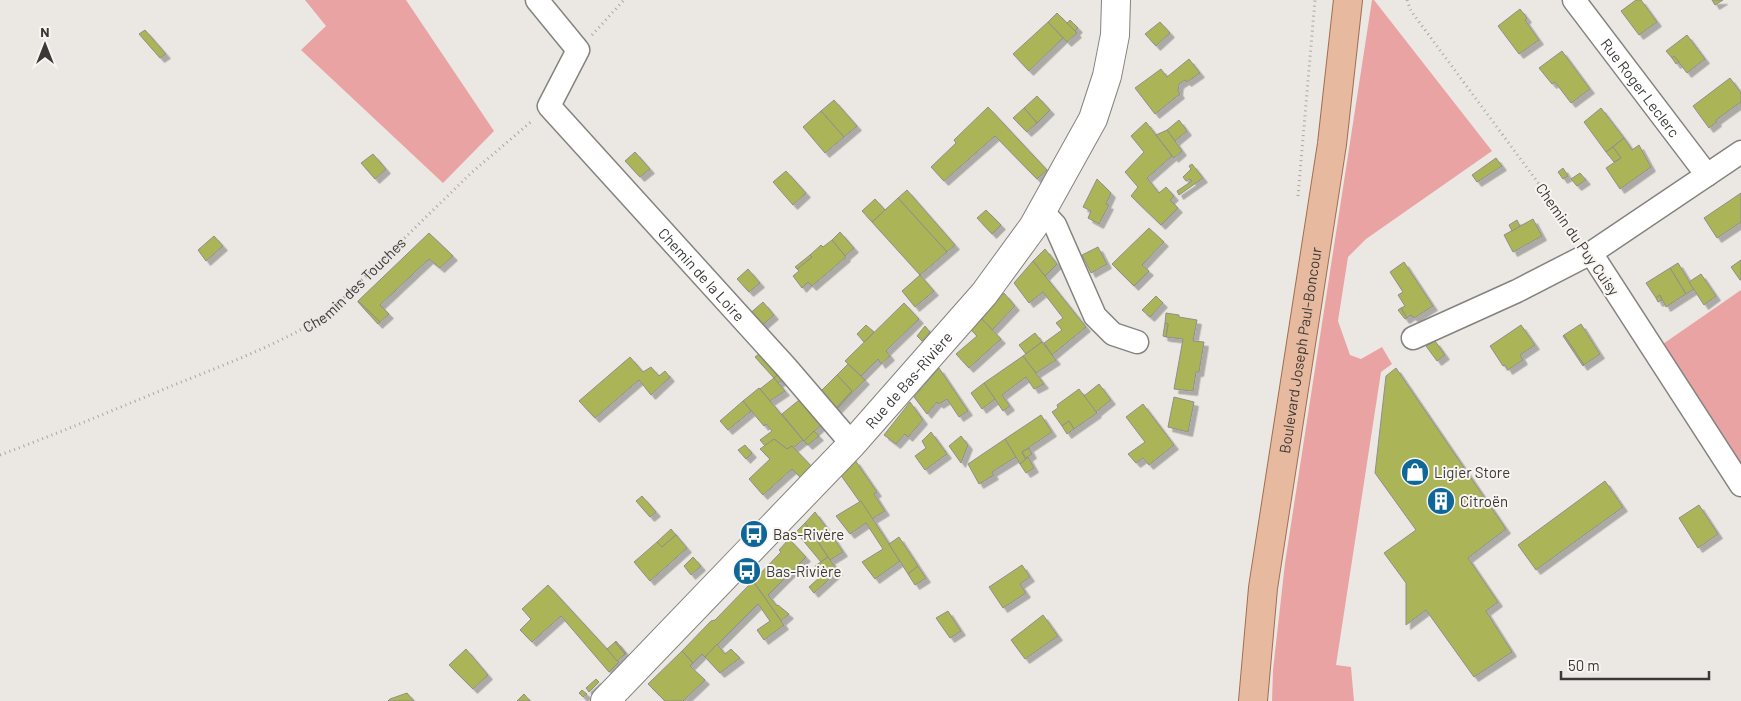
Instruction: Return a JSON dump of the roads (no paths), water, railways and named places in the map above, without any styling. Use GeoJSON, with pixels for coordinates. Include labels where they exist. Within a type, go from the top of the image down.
{"type":"FeatureCollection","features":[{"type":"Feature","properties":{"kind":"main road","name":"Boulevard Joseph Paul-Boncour"},"geometry":{"type":"LineString","coordinates":[[1253,701],[1263,588],[1332,144],[1348,0]]}},
{"type":"Feature","properties":{"kind":"street","name":"Chemin de la Loire"},"geometry":{"type":"LineString","coordinates":[[537,0],[578,50],[549,106],[779,360],[852,444]]}},
{"type":"Feature","properties":{"kind":"street","name":"Rue de Bas-Rivière"},"geometry":{"type":"LineString","coordinates":[[605,701],[852,444],[984,294],[1033,227],[1093,119],[1107,76],[1115,35],[1116,0]]}},
{"type":"Feature","properties":{"kind":"street","name":"Rue Roger Leclerc"},"geometry":{"type":"LineString","coordinates":[[1574,0],[1707,175]]}},
{"type":"Feature","properties":{"kind":"street"},"geometry":{"type":"LineString","coordinates":[[1413,338],[1517,291],[1591,253],[1741,152]]}},
{"type":"Feature","properties":{"kind":"street"},"geometry":{"type":"LineString","coordinates":[[1042,210],[1055,225],[1095,316],[1113,334],[1137,342]]}},
{"type":"Feature","properties":{"kind":"street","name":"Chemin du Puy Cuisy"},"geometry":{"type":"LineString","coordinates":[[1591,253],[1741,485]]}},
{"type":"Feature","properties":{"kind":"place","name":"Ligier Store"},"geometry":{"type":"Point","coordinates":[1415,472]}},
{"type":"Feature","properties":{"kind":"place","name":"Citroën"},"geometry":{"type":"Point","coordinates":[1441,501]}},
{"type":"Feature","properties":{"kind":"place","name":"Bas-Rivère"},"geometry":{"type":"Point","coordinates":[754,534]}},
{"type":"Feature","properties":{"kind":"place","name":"Bas-Rivière"},"geometry":{"type":"Point","coordinates":[747,571]}}]}
